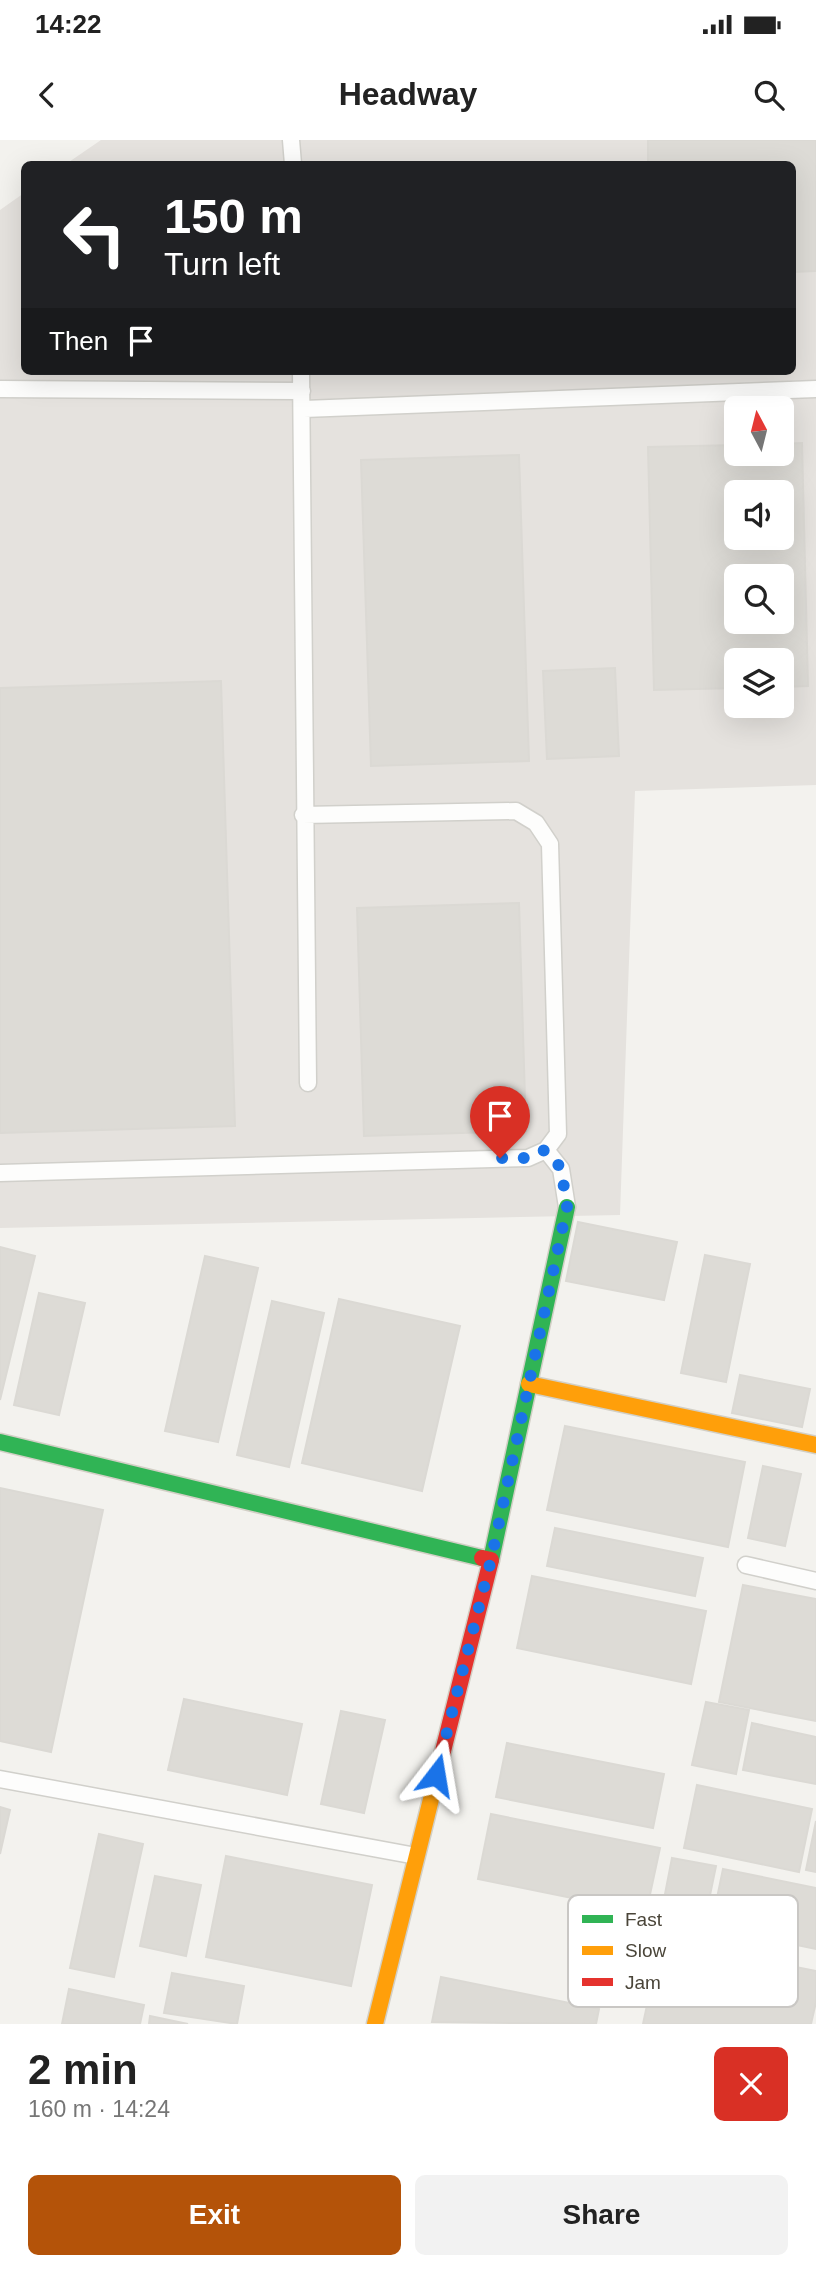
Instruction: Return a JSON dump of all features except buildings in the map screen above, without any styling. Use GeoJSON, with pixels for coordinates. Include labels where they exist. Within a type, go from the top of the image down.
{"type":"FeatureCollection","features":[{"type":"Feature","properties":{"kind":"street"},"geometry":{"type":"LineString","coordinates":[[375,2024],[491,1560],[567,1207]]}},
{"type":"Feature","properties":{"kind":"street"},"geometry":{"type":"LineString","coordinates":[[529,1384],[816,1445]]}},
{"type":"Feature","properties":{"kind":"street"},"geometry":{"type":"LineString","coordinates":[[0,1442],[491,1560]]}},
{"type":"Feature","properties":{"kind":"lane"},"geometry":{"type":"LineString","coordinates":[[292,140],[293,161]]}},
{"type":"Feature","properties":{"kind":"lane"},"geometry":{"type":"LineString","coordinates":[[301,375],[304,409],[303,815],[308,1083]]}},
{"type":"Feature","properties":{"kind":"lane"},"geometry":{"type":"LineString","coordinates":[[0,389],[302,391]]}},
{"type":"Feature","properties":{"kind":"lane"},"geometry":{"type":"LineString","coordinates":[[304,409],[816,389]]}},
{"type":"Feature","properties":{"kind":"lane"},"geometry":{"type":"LineString","coordinates":[[0,1173],[528,1158],[545,1150],[558,1134],[558,1120],[550,844],[536,823],[516,811],[303,815]]}},
{"type":"Feature","properties":{"kind":"lane"},"geometry":{"type":"LineString","coordinates":[[545,1150],[561,1168],[567,1207]]}},
{"type":"Feature","properties":{"kind":"lane"},"geometry":{"type":"LineString","coordinates":[[746,1565],[816,1581]]}},
{"type":"Feature","properties":{"kind":"lane"},"geometry":{"type":"LineString","coordinates":[[0,1779],[416,1856]]}},
{"type":"Feature","properties":{"kind":"shaded area"},"geometry":{"type":"Polygon","coordinates":[[[101,140],[816,140],[816,785],[635,791],[620,1215],[0,1228],[0,210],[21,195],[21,375],[796,375],[796,161],[70,161],[101,140]]]}},
{"type":"Feature","properties":{"kind":"traffic: fast"},"geometry":{"type":"LineString","coordinates":[[491,1560],[567,1207]]}},
{"type":"Feature","properties":{"kind":"traffic: fast"},"geometry":{"type":"LineString","coordinates":[[0,1442],[482,1558]]}},
{"type":"Feature","properties":{"kind":"traffic: slow"},"geometry":{"type":"LineString","coordinates":[[529,1384],[816,1445]]}},
{"type":"Feature","properties":{"kind":"traffic: slow"},"geometry":{"type":"LineString","coordinates":[[375,2024],[441,1759]]}},
{"type":"Feature","properties":{"kind":"traffic: jam"},"geometry":{"type":"LineString","coordinates":[[441,1759],[491,1560],[482,1558]]}},
{"type":"Feature","properties":{"kind":"route"},"geometry":{"type":"LineString","coordinates":[[436,1775],[491,1560],[567,1207],[566,1185],[561,1168],[545,1150],[528,1158],[500,1158]]}}]}
